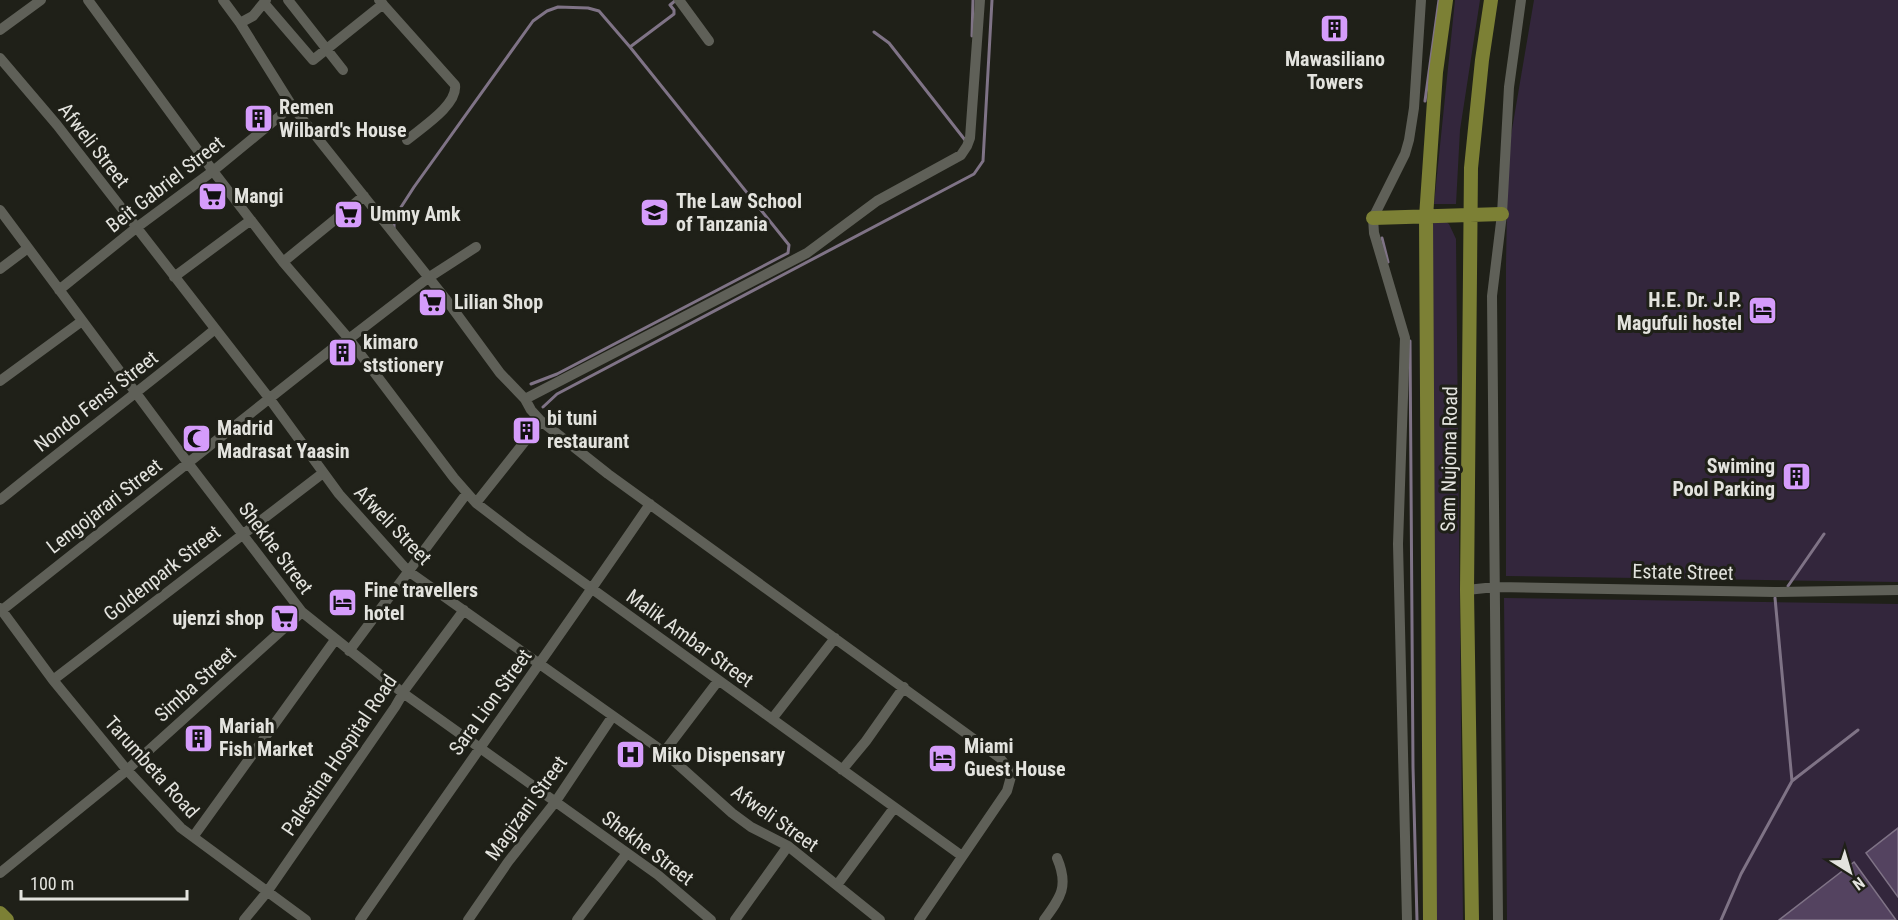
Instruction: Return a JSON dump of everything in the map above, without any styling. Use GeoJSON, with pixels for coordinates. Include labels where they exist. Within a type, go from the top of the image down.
{"type":"FeatureCollection","features":[{"type":"Feature","properties":{"kind":"main road","name":"Sam Nujoma Road"},"geometry":{"type":"LineString","coordinates":[[1430,920],[1426,217],[1436,72],[1446,0]]}},
{"type":"Feature","properties":{"kind":"main road","name":"Sam Nujoma Road"},"geometry":{"type":"LineString","coordinates":[[1472,920],[1467,590],[1471,168],[1491,0]]}},
{"type":"Feature","properties":{"kind":"main road"},"geometry":{"type":"LineString","coordinates":[[1373,218],[1502,214]]}},
{"type":"Feature","properties":{"kind":"main road"},"geometry":{"type":"LineString","coordinates":[[0,913],[7,920]]}},
{"type":"Feature","properties":{"kind":"street"},"geometry":{"type":"LineString","coordinates":[[0,30],[41,0]]}},
{"type":"Feature","properties":{"kind":"street","name":"Malik Ambar Street"},"geometry":{"type":"LineString","coordinates":[[88,0],[213,171],[283,262],[349,339],[476,503],[522,539],[962,856]]}},
{"type":"Feature","properties":{"kind":"street"},"geometry":{"type":"LineString","coordinates":[[223,0],[240,23],[291,106],[364,196],[500,373],[525,399],[541,421],[650,504],[1000,758],[1012,773],[1007,791],[919,920]]}},
{"type":"Feature","properties":{"kind":"street"},"geometry":{"type":"LineString","coordinates":[[288,0],[343,70]]}},
{"type":"Feature","properties":{"kind":"street"},"geometry":{"type":"LineString","coordinates":[[679,0],[710,41]]}},
{"type":"Feature","properties":{"kind":"street"},"geometry":{"type":"LineString","coordinates":[[525,399],[807,253],[877,201],[961,155],[968,146],[970,138],[980,0]]}},
{"type":"Feature","properties":{"kind":"street"},"geometry":{"type":"LineString","coordinates":[[1407,920],[1398,544],[1405,338],[1374,233],[1373,218],[1405,154],[1409,140],[1414,108],[1420,0]]}},
{"type":"Feature","properties":{"kind":"street"},"geometry":{"type":"LineString","coordinates":[[1498,920],[1492,296],[1502,214],[1509,87],[1521,0]]}},
{"type":"Feature","properties":{"kind":"street"},"geometry":{"type":"LineString","coordinates":[[240,23],[253,16],[265,1],[313,60],[381,2],[455,85],[456,93],[450,103],[407,140]]}},
{"type":"Feature","properties":{"kind":"street","name":"Afweli Street"},"geometry":{"type":"LineString","coordinates":[[0,58],[57,125],[364,524],[408,571],[663,752],[732,813],[751,827],[788,846],[880,920]]}},
{"type":"Feature","properties":{"kind":"street","name":"Beit Gabriel Street"},"geometry":{"type":"LineString","coordinates":[[59,290],[135,228],[213,171],[291,106]]}},
{"type":"Feature","properties":{"kind":"street"},"geometry":{"type":"LineString","coordinates":[[283,262],[364,196]]}},
{"type":"Feature","properties":{"kind":"street","name":"Shekhe Street"},"geometry":{"type":"LineString","coordinates":[[0,210],[302,612],[403,693],[658,875],[698,916],[711,920]]}},
{"type":"Feature","properties":{"kind":"street"},"geometry":{"type":"LineString","coordinates":[[174,277],[251,220]]}},
{"type":"Feature","properties":{"kind":"street","name":"Lengojarari Street"},"geometry":{"type":"LineString","coordinates":[[1,609],[269,398],[428,278],[476,247]]}},
{"type":"Feature","properties":{"kind":"street"},"geometry":{"type":"LineString","coordinates":[[0,269],[28,248]]}},
{"type":"Feature","properties":{"kind":"street"},"geometry":{"type":"LineString","coordinates":[[0,381],[82,321]]}},
{"type":"Feature","properties":{"kind":"street","name":"Nondo Fensi Street"},"geometry":{"type":"LineString","coordinates":[[0,500],[81,433],[137,394],[214,330]]}},
{"type":"Feature","properties":{"kind":"street"},"geometry":{"type":"LineString","coordinates":[[476,503],[541,421]]}},
{"type":"Feature","properties":{"kind":"street","name":"Goldenpark Street"},"geometry":{"type":"LineString","coordinates":[[53,680],[323,472]]}},
{"type":"Feature","properties":{"kind":"street"},"geometry":{"type":"LineString","coordinates":[[349,651],[467,493]]}},
{"type":"Feature","properties":{"kind":"street","name":"Sara Lion Street"},"geometry":{"type":"LineString","coordinates":[[360,920],[650,504]]}},
{"type":"Feature","properties":{"kind":"street","name":"Estate Street"},"geometry":{"type":"LineString","coordinates":[[1467,590],[1495,587],[1775,592],[1898,590]]}},
{"type":"Feature","properties":{"kind":"street","name":"Tarumbeta Road"},"geometry":{"type":"LineString","coordinates":[[1,609],[53,680],[127,770],[181,828],[306,920]]}},
{"type":"Feature","properties":{"kind":"street","name":"Palestina Hospital Road"},"geometry":{"type":"LineString","coordinates":[[244,920],[267,892],[403,693],[464,610]]}},
{"type":"Feature","properties":{"kind":"street","name":"Simba Street"},"geometry":{"type":"LineString","coordinates":[[0,873],[127,770],[302,612]]}},
{"type":"Feature","properties":{"kind":"street"},"geometry":{"type":"LineString","coordinates":[[772,719],[835,638]]}},
{"type":"Feature","properties":{"kind":"street"},"geometry":{"type":"LineString","coordinates":[[193,837],[335,640]]}},
{"type":"Feature","properties":{"kind":"street"},"geometry":{"type":"LineString","coordinates":[[663,752],[718,681]]}},
{"type":"Feature","properties":{"kind":"street"},"geometry":{"type":"LineString","coordinates":[[842,771],[904,687]]}},
{"type":"Feature","properties":{"kind":"street","name":"Magizani Street"},"geometry":{"type":"LineString","coordinates":[[468,920],[503,869],[556,801],[612,717]]}},
{"type":"Feature","properties":{"kind":"street"},"geometry":{"type":"LineString","coordinates":[[837,885],[894,808]]}},
{"type":"Feature","properties":{"kind":"street"},"geometry":{"type":"LineString","coordinates":[[735,920],[788,846]]}},
{"type":"Feature","properties":{"kind":"street"},"geometry":{"type":"LineString","coordinates":[[577,920],[627,853]]}},
{"type":"Feature","properties":{"kind":"street"},"geometry":{"type":"LineString","coordinates":[[1044,920],[1062,891],[1064,882],[1057,858]]}},
{"type":"Feature","properties":{"kind":"shaded area"},"geometry":{"type":"Polygon","coordinates":[[[1455,0],[1480,0],[1460,130],[1456,204],[1434,204],[1455,0]]]}},
{"type":"Feature","properties":{"kind":"shaded area"},"geometry":{"type":"Polygon","coordinates":[[[1534,0],[1898,0],[1898,582],[1506,576],[1508,153],[1534,0]]]}},
{"type":"Feature","properties":{"kind":"shaded area"},"geometry":{"type":"Polygon","coordinates":[[[1441,218],[1449,224],[1456,239],[1463,920],[1434,920],[1432,224],[1441,218]]]}},
{"type":"Feature","properties":{"kind":"shaded area"},"geometry":{"type":"Polygon","coordinates":[[[1504,598],[1898,604],[1898,920],[1507,920],[1504,598]]]}},
{"type":"Feature","properties":{"kind":"shaded area"},"geometry":{"type":"Polygon","coordinates":[[[1898,828],[1898,897],[1866,853],[1898,828]]]}},
{"type":"Feature","properties":{"kind":"shaded area"},"geometry":{"type":"Polygon","coordinates":[[[1854,862],[1896,920],[1779,920],[1854,862]]]}},
{"type":"Feature","properties":{"kind":"waterway"},"geometry":{"type":"LineString","coordinates":[[394,228],[394,218],[414,187],[533,21],[547,11],[558,7],[588,8],[599,11],[630,47],[674,14],[670,5],[676,0]]}},
{"type":"Feature","properties":{"kind":"waterway"},"geometry":{"type":"LineString","coordinates":[[972,36],[973,0]]}},
{"type":"Feature","properties":{"kind":"waterway"},"geometry":{"type":"LineString","coordinates":[[543,407],[557,394],[974,174],[983,161],[992,0]]}},
{"type":"Feature","properties":{"kind":"waterway"},"geometry":{"type":"LineString","coordinates":[[1425,101],[1439,0]]}},
{"type":"Feature","properties":{"kind":"waterway"},"geometry":{"type":"LineString","coordinates":[[874,32],[889,43],[965,140]]}},
{"type":"Feature","properties":{"kind":"waterway"},"geometry":{"type":"LineString","coordinates":[[531,384],[557,374],[788,253],[789,245],[630,47]]}},
{"type":"Feature","properties":{"kind":"waterway"},"geometry":{"type":"LineString","coordinates":[[1382,238],[1388,262]]}},
{"type":"Feature","properties":{"kind":"waterway"},"geometry":{"type":"LineString","coordinates":[[1410,341],[1413,767],[1417,920]]}},
{"type":"Feature","properties":{"kind":"waterway"},"geometry":{"type":"LineString","coordinates":[[1788,586],[1824,534]]}},
{"type":"Feature","properties":{"kind":"waterway"},"geometry":{"type":"LineString","coordinates":[[1775,598],[1792,781]]}},
{"type":"Feature","properties":{"kind":"waterway"},"geometry":{"type":"LineString","coordinates":[[1721,920],[1741,874],[1792,781],[1858,730]]}},
{"type":"Feature","properties":{"kind":"place","name":"Mawasiliano Towers"},"geometry":{"type":"Point","coordinates":[1335,28]}},
{"type":"Feature","properties":{"kind":"place","name":"Remen Wilbard's House"},"geometry":{"type":"Point","coordinates":[258,119]}},
{"type":"Feature","properties":{"kind":"place","name":"Mangi"},"geometry":{"type":"Point","coordinates":[213,196]}},
{"type":"Feature","properties":{"kind":"place","name":"The Law School of Tanzania"},"geometry":{"type":"Point","coordinates":[655,212]}},
{"type":"Feature","properties":{"kind":"place","name":"Ummy Amk"},"geometry":{"type":"Point","coordinates":[349,214]}},
{"type":"Feature","properties":{"kind":"place","name":"Lilian Shop"},"geometry":{"type":"Point","coordinates":[433,302]}},
{"type":"Feature","properties":{"kind":"place","name":"H.E. Dr. J.P. Magufuli hostel"},"geometry":{"type":"Point","coordinates":[1763,311]}},
{"type":"Feature","properties":{"kind":"place","name":"kimaro ststionery"},"geometry":{"type":"Point","coordinates":[342,353]}},
{"type":"Feature","properties":{"kind":"place","name":"bi tuni restaurant"},"geometry":{"type":"Point","coordinates":[526,430]}},
{"type":"Feature","properties":{"kind":"place","name":"Madrid Madrasat Yaasin"},"geometry":{"type":"Point","coordinates":[196,439]}},
{"type":"Feature","properties":{"kind":"place","name":"Swiming Pool Parking"},"geometry":{"type":"Point","coordinates":[1796,477]}},
{"type":"Feature","properties":{"kind":"place","name":"Fine travellers hotel"},"geometry":{"type":"Point","coordinates":[343,602]}},
{"type":"Feature","properties":{"kind":"place","name":"ujenzi shop"},"geometry":{"type":"Point","coordinates":[285,618]}},
{"type":"Feature","properties":{"kind":"place","name":"Mariah Fish Market"},"geometry":{"type":"Point","coordinates":[198,738]}},
{"type":"Feature","properties":{"kind":"place","name":"Miko Dispensary"},"geometry":{"type":"Point","coordinates":[631,755]}},
{"type":"Feature","properties":{"kind":"place","name":"Miami Guest House"},"geometry":{"type":"Point","coordinates":[943,758]}}]}
